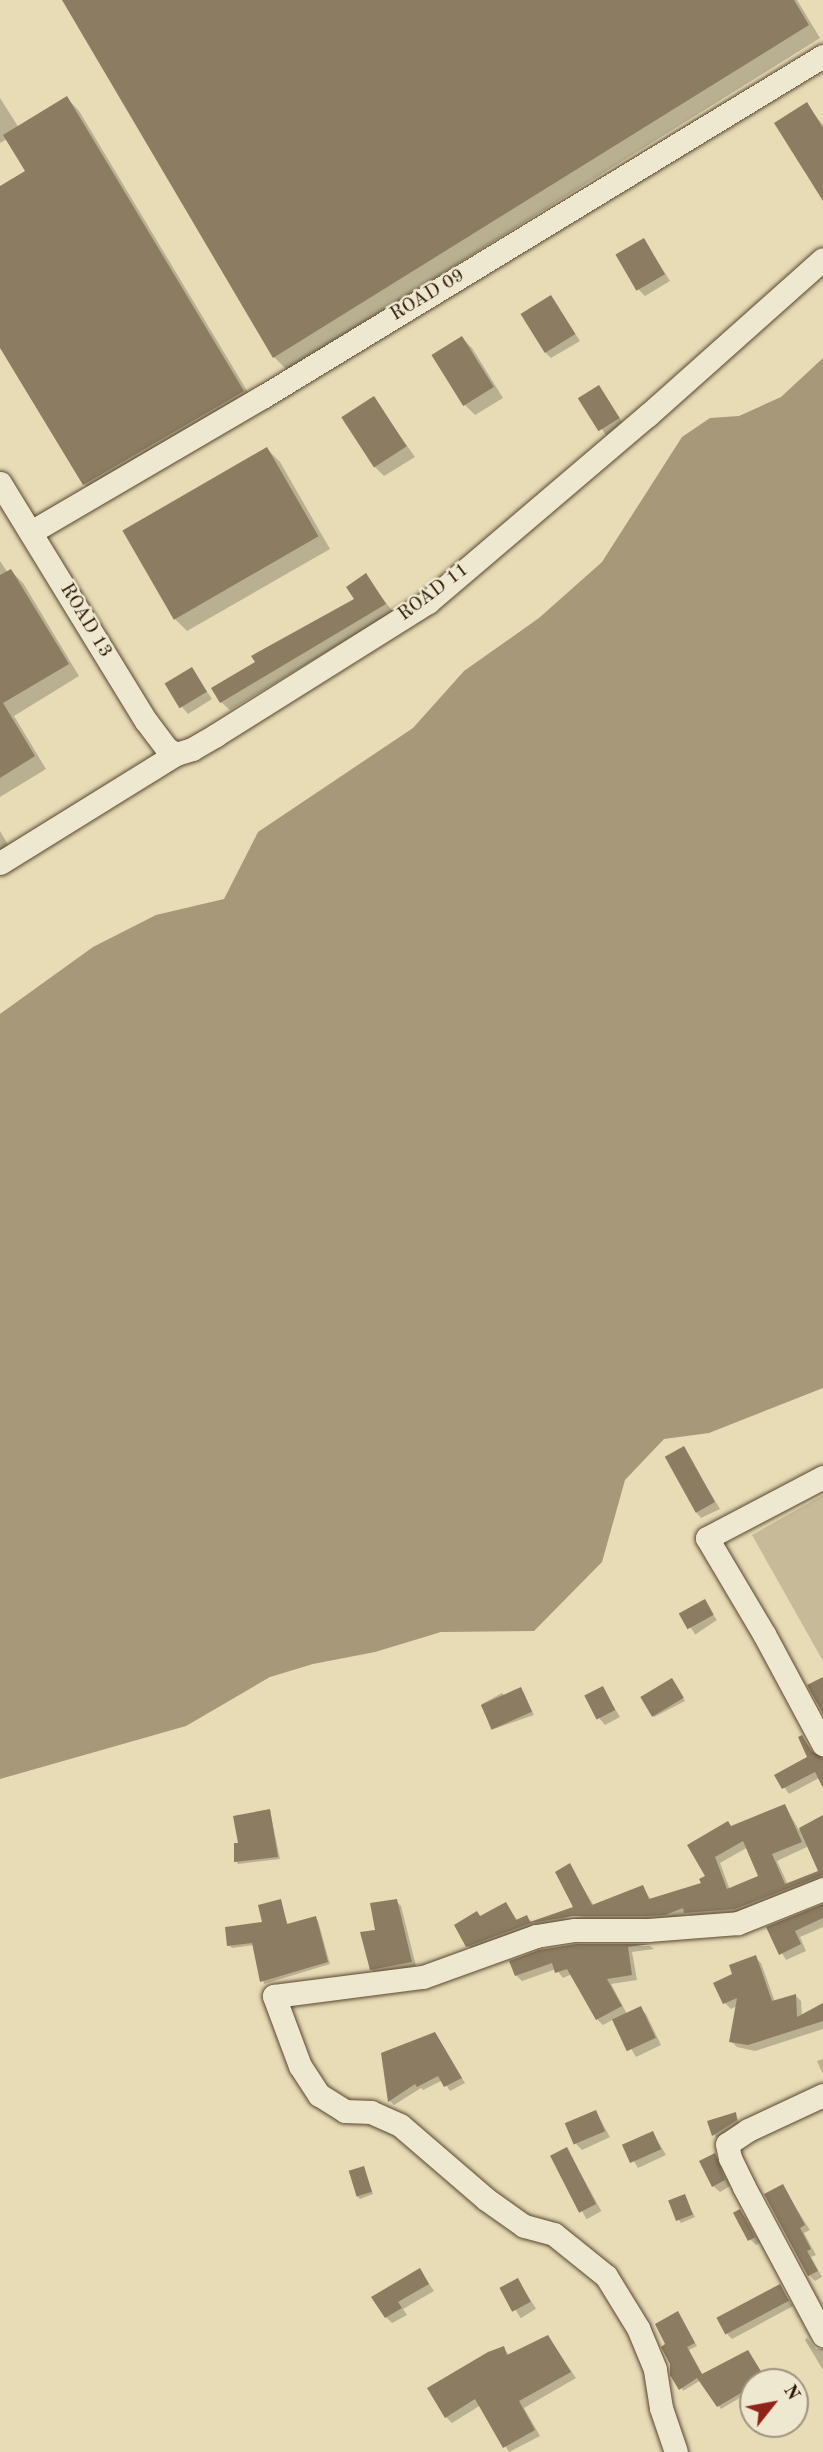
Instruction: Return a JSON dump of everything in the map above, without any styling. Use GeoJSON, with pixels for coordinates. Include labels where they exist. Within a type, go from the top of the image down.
{"type":"FeatureCollection","features":[{"type":"Feature","properties":{"kind":"street","name":"ROAD 09"},"geometry":{"type":"LineString","coordinates":[[31,532],[275,389],[823,56]]}},
{"type":"Feature","properties":{"kind":"street","name":"ROAD 11"},"geometry":{"type":"LineString","coordinates":[[0,863],[176,754],[192,749],[216,735],[428,603],[648,415],[823,259]]}},
{"type":"Feature","properties":{"kind":"street","name":"ROAD 13"},"geometry":{"type":"LineString","coordinates":[[0,483],[146,721],[166,748],[176,754]]}},
{"type":"Feature","properties":{"kind":"street"},"geometry":{"type":"LineString","coordinates":[[823,1478],[707,1538],[764,1634],[823,1744]]}},
{"type":"Feature","properties":{"kind":"street"},"geometry":{"type":"LineString","coordinates":[[676,2452],[661,2408],[654,2369],[642,2338],[606,2276],[554,2234],[524,2226],[486,2199],[400,2125],[371,2112],[345,2111],[319,2095],[300,2066],[275,1996],[423,1977],[504,1946],[549,1934],[738,1923],[823,1889]]}},
{"type":"Feature","properties":{"kind":"street"},"geometry":{"type":"LineString","coordinates":[[823,2095],[748,2130],[727,2144],[744,2187],[823,2335]]}},
{"type":"Feature","properties":{"kind":"shaded area"},"geometry":{"type":"Polygon","coordinates":[[[823,358],[823,1388],[709,1433],[664,1439],[625,1480],[602,1562],[534,1631],[441,1632],[375,1652],[313,1664],[270,1677],[186,1726],[0,1779],[0,1014],[93,947],[156,915],[224,899],[258,832],[413,728],[464,671],[539,618],[602,562],[682,437],[710,418],[739,416],[781,397],[823,358]]]}},
{"type":"Feature","properties":{"kind":"shaded area"},"geometry":{"type":"Polygon","coordinates":[[[823,1495],[823,1661],[752,1535],[823,1495]]]}},
{"type":"Feature","properties":{"kind":"building"},"geometry":{"type":"Polygon","coordinates":[[[62,0],[794,0],[809,25],[273,358],[62,0]]]}},
{"type":"Feature","properties":{"kind":"building"},"geometry":{"type":"Polygon","coordinates":[[[67,96],[244,391],[83,485],[0,348],[0,186],[25,171],[3,135],[67,96]]]}},
{"type":"Feature","properties":{"kind":"building"},"geometry":{"type":"Polygon","coordinates":[[[807,102],[823,128],[823,201],[774,123],[807,102]]]}},
{"type":"Feature","properties":{"kind":"building"},"geometry":{"type":"Polygon","coordinates":[[[644,238],[665,274],[636,291],[615,254],[644,238]]]}},
{"type":"Feature","properties":{"kind":"building"},"geometry":{"type":"Polygon","coordinates":[[[551,295],[575,334],[545,353],[520,314],[551,295]]]}},
{"type":"Feature","properties":{"kind":"building"},"geometry":{"type":"Polygon","coordinates":[[[462,336],[494,387],[463,406],[431,355],[462,336]]]}},
{"type":"Feature","properties":{"kind":"building"},"geometry":{"type":"Polygon","coordinates":[[[599,385],[620,418],[598,431],[578,398],[599,385]]]}},
{"type":"Feature","properties":{"kind":"building"},"geometry":{"type":"Polygon","coordinates":[[[374,396],[407,446],[374,468],[341,417],[374,396]]]}},
{"type":"Feature","properties":{"kind":"building"},"geometry":{"type":"Polygon","coordinates":[[[267,447],[318,536],[174,620],[122,530],[267,447]]]}},
{"type":"Feature","properties":{"kind":"building"},"geometry":{"type":"Polygon","coordinates":[[[11,569],[69,664],[3,703],[35,756],[0,778],[0,575],[11,569]]]}},
{"type":"Feature","properties":{"kind":"building"},"geometry":{"type":"Polygon","coordinates":[[[366,573],[386,604],[220,703],[211,688],[255,662],[251,656],[354,599],[346,587],[366,573]]]}},
{"type":"Feature","properties":{"kind":"building"},"geometry":{"type":"Polygon","coordinates":[[[192,667],[207,692],[180,708],[165,683],[192,667]]]}},
{"type":"Feature","properties":{"kind":"building"},"geometry":{"type":"Polygon","coordinates":[[[684,1446],[715,1502],[696,1513],[665,1457],[684,1446]]]}},
{"type":"Feature","properties":{"kind":"building"},"geometry":{"type":"Polygon","coordinates":[[[705,1599],[714,1615],[687,1629],[679,1614],[705,1599]]]}},
{"type":"Feature","properties":{"kind":"building"},"geometry":{"type":"Polygon","coordinates":[[[823,1677],[823,1714],[807,1685],[823,1677]]]}},
{"type":"Feature","properties":{"kind":"building"},"geometry":{"type":"Polygon","coordinates":[[[672,1678],[684,1698],[652,1717],[640,1697],[672,1678]]]}},
{"type":"Feature","properties":{"kind":"building"},"geometry":{"type":"Polygon","coordinates":[[[603,1686],[615,1710],[597,1720],[584,1696],[603,1686]]]}},
{"type":"Feature","properties":{"kind":"building"},"geometry":{"type":"Polygon","coordinates":[[[521,1687],[532,1712],[492,1730],[481,1705],[521,1687]]]}},
{"type":"Feature","properties":{"kind":"building"},"geometry":{"type":"Polygon","coordinates":[[[802,1735],[811,1751],[823,1758],[823,1788],[815,1772],[782,1789],[774,1775],[807,1757],[798,1737],[802,1735]]]}},
{"type":"Feature","properties":{"kind":"building"},"geometry":{"type":"Polygon","coordinates":[[[785,1804],[802,1842],[772,1854],[785,1884],[818,1871],[799,1828],[823,1815],[823,1875],[735,1909],[684,1913],[683,1908],[665,1915],[573,1916],[531,1923],[466,1947],[454,1925],[477,1911],[480,1916],[506,1902],[516,1920],[527,1915],[530,1922],[573,1907],[555,1872],[570,1863],[592,1905],[643,1885],[649,1899],[701,1883],[699,1879],[705,1876],[687,1845],[728,1821],[731,1826],[785,1804]],[[743,1841],[715,1857],[727,1889],[758,1876],[743,1841]]]}},
{"type":"Feature","properties":{"kind":"building"},"geometry":{"type":"Polygon","coordinates":[[[270,1809],[278,1857],[234,1862],[234,1843],[238,1843],[233,1816],[270,1809]]]}},
{"type":"Feature","properties":{"kind":"building"},"geometry":{"type":"Polygon","coordinates":[[[281,1899],[287,1924],[316,1916],[328,1962],[260,1982],[252,1943],[227,1946],[225,1927],[262,1922],[258,1905],[281,1899]]]}},
{"type":"Feature","properties":{"kind":"building"},"geometry":{"type":"Polygon","coordinates":[[[397,1899],[412,1962],[370,1970],[360,1932],[375,1930],[370,1903],[397,1899]]]}},
{"type":"Feature","properties":{"kind":"building"},"geometry":{"type":"Polygon","coordinates":[[[823,1904],[823,1918],[795,1931],[801,1944],[779,1955],[766,1927],[823,1904]]]}},
{"type":"Feature","properties":{"kind":"building"},"geometry":{"type":"Polygon","coordinates":[[[576,1944],[651,1944],[628,1947],[632,1975],[607,1979],[622,2006],[596,2020],[567,1969],[555,1973],[552,1963],[515,1976],[509,1961],[539,1950],[576,1944]]]}},
{"type":"Feature","properties":{"kind":"building"},"geometry":{"type":"Polygon","coordinates":[[[756,1955],[772,2001],[796,1994],[797,2017],[823,2003],[823,2021],[748,2045],[729,2042],[737,1998],[723,2004],[713,1983],[732,1974],[729,1965],[756,1955]]]}},
{"type":"Feature","properties":{"kind":"building"},"geometry":{"type":"Polygon","coordinates":[[[641,2006],[656,2038],[627,2051],[612,2020],[641,2006]]]}},
{"type":"Feature","properties":{"kind":"building"},"geometry":{"type":"Polygon","coordinates":[[[435,2032],[462,2078],[444,2087],[438,2076],[417,2087],[415,2084],[388,2102],[381,2053],[435,2032]]]}},
{"type":"Feature","properties":{"kind":"building"},"geometry":{"type":"Polygon","coordinates":[[[596,2110],[605,2131],[574,2144],[565,2123],[596,2110]]]}},
{"type":"Feature","properties":{"kind":"building"},"geometry":{"type":"Polygon","coordinates":[[[736,2112],[737,2120],[712,2136],[707,2121],[736,2112]]]}},
{"type":"Feature","properties":{"kind":"building"},"geometry":{"type":"Polygon","coordinates":[[[653,2131],[661,2149],[630,2163],[622,2145],[653,2131]]]}},
{"type":"Feature","properties":{"kind":"building"},"geometry":{"type":"Polygon","coordinates":[[[567,2147],[596,2204],[579,2213],[550,2156],[567,2147]]]}},
{"type":"Feature","properties":{"kind":"building"},"geometry":{"type":"Polygon","coordinates":[[[715,2153],[725,2180],[712,2187],[699,2161],[715,2153]]]}},
{"type":"Feature","properties":{"kind":"building"},"geometry":{"type":"Polygon","coordinates":[[[364,2166],[372,2192],[357,2196],[349,2171],[364,2166]]]}},
{"type":"Feature","properties":{"kind":"building"},"geometry":{"type":"Polygon","coordinates":[[[783,2184],[805,2225],[800,2228],[811,2249],[807,2251],[818,2271],[808,2276],[764,2194],[783,2184]]]}},
{"type":"Feature","properties":{"kind":"building"},"geometry":{"type":"Polygon","coordinates":[[[685,2194],[693,2215],[676,2221],[668,2200],[685,2194]]]}},
{"type":"Feature","properties":{"kind":"building"},"geometry":{"type":"Polygon","coordinates":[[[740,2209],[755,2237],[748,2241],[733,2213],[740,2209]]]}},
{"type":"Feature","properties":{"kind":"building"},"geometry":{"type":"Polygon","coordinates":[[[420,2268],[429,2284],[398,2302],[402,2308],[385,2318],[371,2297],[420,2268]]]}},
{"type":"Feature","properties":{"kind":"building"},"geometry":{"type":"Polygon","coordinates":[[[518,2278],[531,2302],[512,2312],[499,2288],[518,2278]]]}},
{"type":"Feature","properties":{"kind":"building"},"geometry":{"type":"Polygon","coordinates":[[[780,2284],[789,2301],[725,2335],[716,2318],[780,2284]]]}},
{"type":"Feature","properties":{"kind":"building"},"geometry":{"type":"Polygon","coordinates":[[[678,2311],[695,2343],[687,2347],[702,2374],[748,2350],[759,2368],[739,2368],[739,2394],[717,2407],[697,2378],[679,2390],[670,2375],[670,2364],[661,2347],[665,2344],[655,2324],[678,2311]]]}},
{"type":"Feature","properties":{"kind":"building"},"geometry":{"type":"Polygon","coordinates":[[[548,2335],[571,2372],[519,2401],[535,2430],[503,2448],[475,2399],[445,2418],[427,2388],[488,2352],[504,2346],[507,2355],[548,2335]]]}}]}
